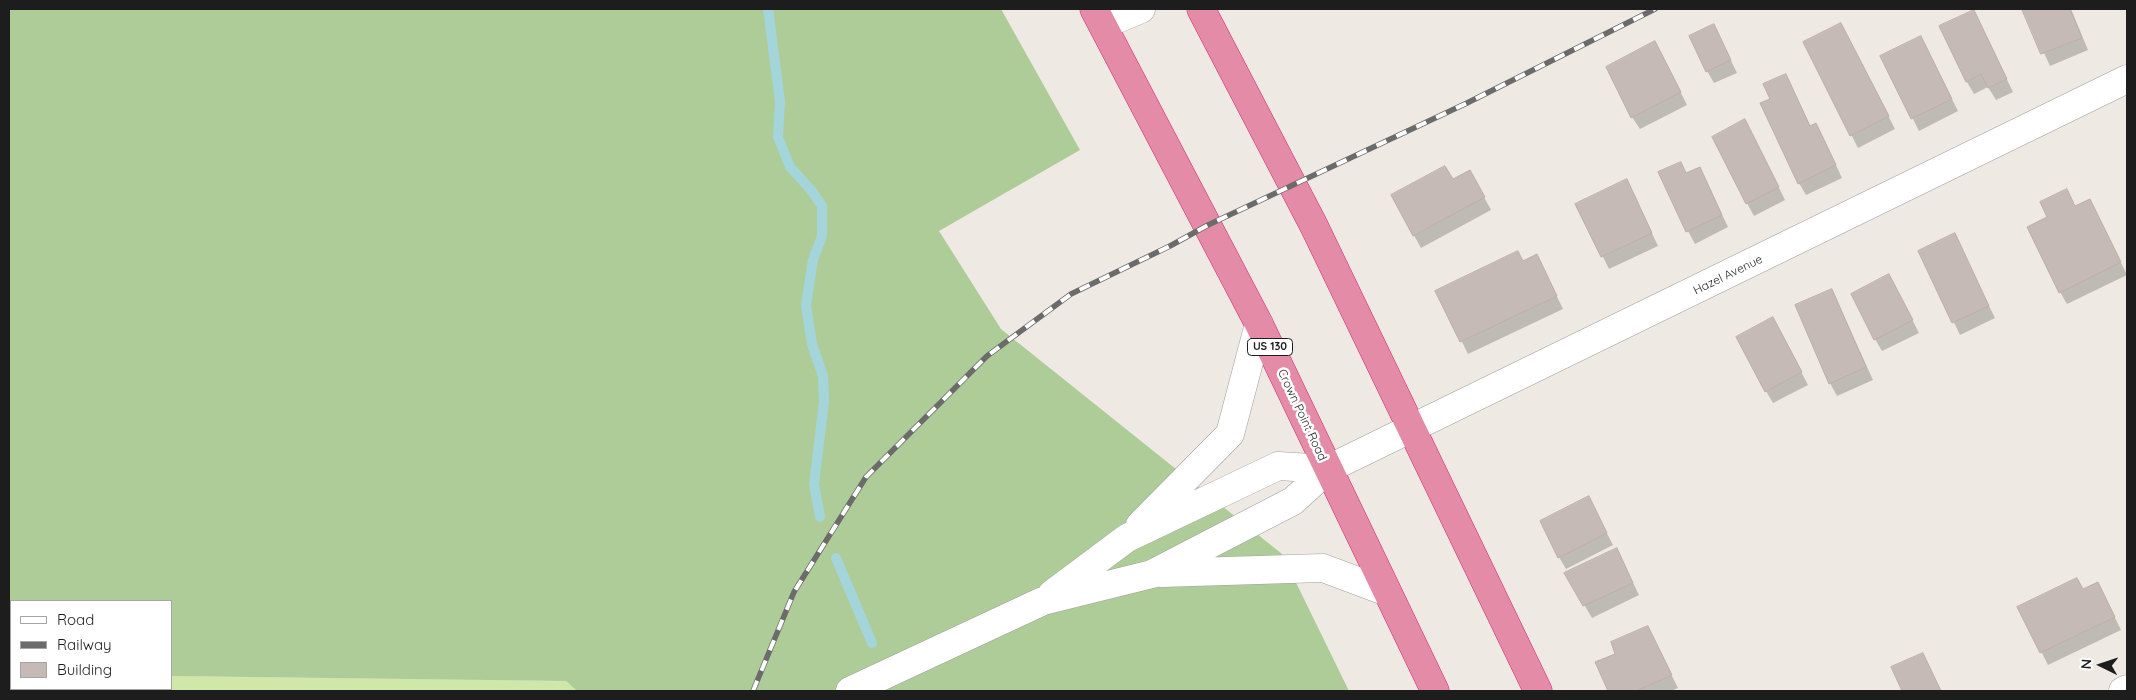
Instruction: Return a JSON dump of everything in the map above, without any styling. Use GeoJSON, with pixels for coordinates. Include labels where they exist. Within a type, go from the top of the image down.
{"type":"FeatureCollection","features":[{"type":"Feature","properties":{"kind":"highway"},"geometry":{"type":"LineString","coordinates":[[1201,9],[1314,226],[1538,691]]}},
{"type":"Feature","properties":{"kind":"highway","name":"Crown Point Road"},"geometry":{"type":"LineString","coordinates":[[1099,17],[1259,324],[1435,691]]}},
{"type":"Feature","properties":{"kind":"street"},"geometry":{"type":"LineString","coordinates":[[1099,17],[1141,9]]}},
{"type":"Feature","properties":{"kind":"street","name":"Hazel Avenue"},"geometry":{"type":"LineString","coordinates":[[1152,574],[1293,501],[1328,470],[2127,79]]}},
{"type":"Feature","properties":{"kind":"street"},"geometry":{"type":"LineString","coordinates":[[1043,601],[1127,538],[1230,434],[1259,324]]}},
{"type":"Feature","properties":{"kind":"street"},"geometry":{"type":"LineString","coordinates":[[1127,538],[1278,466],[1328,470]]}},
{"type":"Feature","properties":{"kind":"street"},"geometry":{"type":"LineString","coordinates":[[850,691],[1043,601],[1152,574],[1323,568],[1387,592]]}},
{"type":"Feature","properties":{"kind":"street"},"geometry":{"type":"LineString","coordinates":[[2123,691],[2127,689]]}},
{"type":"Feature","properties":{"kind":"green space"},"geometry":{"type":"Polygon","coordinates":[[[9,9],[1001,9],[1080,150],[939,231],[1001,329],[1282,554],[1349,691],[577,691],[566,681],[172,676],[172,600],[10,600],[9,674],[9,9]]]}},
{"type":"Feature","properties":{"kind":"green space"},"geometry":{"type":"Polygon","coordinates":[[[10,674],[10,690],[172,690],[172,676],[566,681],[577,691],[9,691],[10,674]]]}},
{"type":"Feature","properties":{"kind":"building"},"geometry":{"type":"Polygon","coordinates":[[[2022,9],[2070,9],[2082,38],[2041,54],[2022,9]]]}},
{"type":"Feature","properties":{"kind":"building"},"geometry":{"type":"Polygon","coordinates":[[[1974,10],[2007,79],[1988,88],[1981,74],[1966,82],[1939,26],[1974,10]]]}},
{"type":"Feature","properties":{"kind":"building"},"geometry":{"type":"Polygon","coordinates":[[[1841,23],[1889,116],[1850,136],[1803,42],[1841,23]]]}},
{"type":"Feature","properties":{"kind":"building"},"geometry":{"type":"Polygon","coordinates":[[[1714,24],[1731,60],[1706,72],[1689,36],[1714,24]]]}},
{"type":"Feature","properties":{"kind":"building"},"geometry":{"type":"Polygon","coordinates":[[[1921,36],[1952,99],[1911,119],[1880,56],[1921,36]]]}},
{"type":"Feature","properties":{"kind":"building"},"geometry":{"type":"Polygon","coordinates":[[[1655,41],[1681,92],[1631,118],[1606,67],[1655,41]]]}},
{"type":"Feature","properties":{"kind":"building"},"geometry":{"type":"Polygon","coordinates":[[[1786,74],[1810,126],[1816,123],[1836,165],[1798,184],[1760,103],[1770,99],[1763,84],[1786,74]]]}},
{"type":"Feature","properties":{"kind":"building"},"geometry":{"type":"Polygon","coordinates":[[[1745,119],[1779,187],[1746,204],[1712,137],[1745,119]]]}},
{"type":"Feature","properties":{"kind":"building"},"geometry":{"type":"Polygon","coordinates":[[[1681,162],[1686,173],[1700,167],[1722,215],[1686,232],[1658,172],[1681,162]]]}},
{"type":"Feature","properties":{"kind":"building"},"geometry":{"type":"Polygon","coordinates":[[[1445,166],[1453,179],[1470,170],[1485,197],[1413,236],[1391,195],[1445,166]]]}},
{"type":"Feature","properties":{"kind":"building"},"geometry":{"type":"Polygon","coordinates":[[[1627,179],[1652,233],[1601,257],[1575,204],[1627,179]]]}},
{"type":"Feature","properties":{"kind":"building"},"geometry":{"type":"Polygon","coordinates":[[[2067,189],[2075,206],[2090,199],[2121,262],[2059,293],[2027,227],[2047,217],[2040,202],[2067,189]]]}},
{"type":"Feature","properties":{"kind":"building"},"geometry":{"type":"Polygon","coordinates":[[[1955,233],[1989,306],[1952,323],[1918,251],[1955,233]]]}},
{"type":"Feature","properties":{"kind":"building"},"geometry":{"type":"Polygon","coordinates":[[[1518,251],[1523,261],[1537,254],[1557,296],[1460,342],[1435,291],[1518,251]]]}},
{"type":"Feature","properties":{"kind":"building"},"geometry":{"type":"Polygon","coordinates":[[[1889,274],[1913,320],[1874,340],[1851,294],[1889,274]]]}},
{"type":"Feature","properties":{"kind":"building"},"geometry":{"type":"Polygon","coordinates":[[[1832,289],[1866,367],[1829,384],[1795,305],[1832,289]]]}},
{"type":"Feature","properties":{"kind":"building"},"geometry":{"type":"Polygon","coordinates":[[[1773,317],[1802,372],[1765,392],[1736,337],[1773,317]]]}},
{"type":"Feature","properties":{"kind":"building"},"geometry":{"type":"Polygon","coordinates":[[[1589,496],[1607,533],[1558,558],[1540,521],[1589,496]]]}},
{"type":"Feature","properties":{"kind":"building"},"geometry":{"type":"Polygon","coordinates":[[[1617,548],[1633,583],[1583,606],[1564,573],[1617,548]]]}},
{"type":"Feature","properties":{"kind":"building"},"geometry":{"type":"Polygon","coordinates":[[[2077,578],[2083,589],[2098,582],[2115,617],[2040,653],[2017,607],[2077,578]]]}},
{"type":"Feature","properties":{"kind":"building"},"geometry":{"type":"Polygon","coordinates":[[[1648,626],[1672,675],[1636,691],[1608,691],[1595,662],[1615,654],[1611,642],[1648,626]]]}},
{"type":"Feature","properties":{"kind":"building"},"geometry":{"type":"Polygon","coordinates":[[[1923,653],[1941,691],[1902,691],[1891,667],[1923,653]]]}},
{"type":"Feature","properties":{"kind":"waterway"},"geometry":{"type":"LineString","coordinates":[[768,9],[780,101],[778,137],[790,167],[811,190],[822,206],[822,236],[813,260],[806,305],[812,344],[823,376],[824,402],[814,484],[820,517]]}},
{"type":"Feature","properties":{"kind":"waterway"},"geometry":{"type":"LineString","coordinates":[[836,558],[872,643]]}},
{"type":"Feature","properties":{"kind":"railway"},"geometry":{"type":"LineString","coordinates":[[753,691],[794,592],[866,477],[987,356],[1071,294],[1170,246],[1208,225],[1467,103],[1655,9]]}}]}
